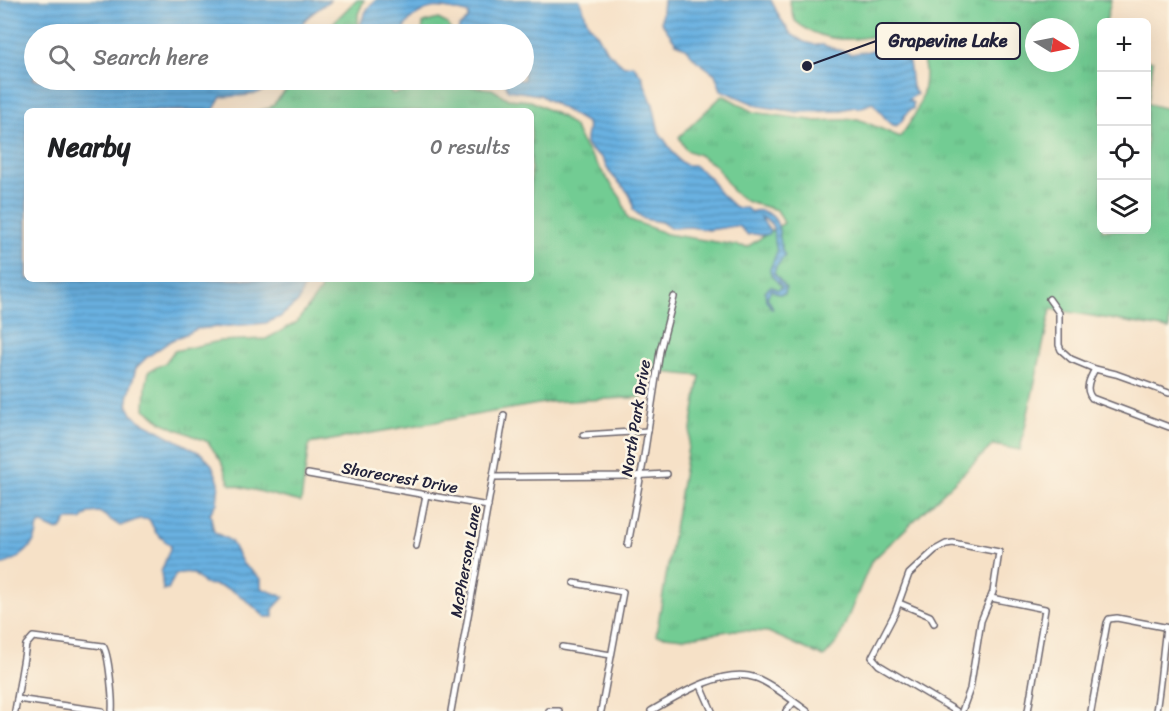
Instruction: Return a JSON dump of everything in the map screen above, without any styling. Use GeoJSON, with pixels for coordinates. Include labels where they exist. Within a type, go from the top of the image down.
{"type":"FeatureCollection","features":[{"type":"Feature","properties":{"kind":"street","name":"North Park Drive"},"geometry":{"type":"LineString","coordinates":[[628,545],[660,351],[674,297]]}},
{"type":"Feature","properties":{"kind":"street"},"geometry":{"type":"LineString","coordinates":[[1049,299],[1059,314],[1058,340],[1061,350],[1071,359],[1169,393]]}},
{"type":"Feature","properties":{"kind":"street"},"geometry":{"type":"LineString","coordinates":[[1095,369],[1088,385],[1089,395],[1092,398],[1169,427]]}},
{"type":"Feature","properties":{"kind":"street","name":"McPherson Lane"},"geometry":{"type":"LineString","coordinates":[[452,711],[504,415]]}},
{"type":"Feature","properties":{"kind":"street"},"geometry":{"type":"LineString","coordinates":[[583,435],[648,431]]}},
{"type":"Feature","properties":{"kind":"street","name":"Shorecrest Drive"},"geometry":{"type":"LineString","coordinates":[[308,474],[488,506]]}},
{"type":"Feature","properties":{"kind":"street"},"geometry":{"type":"LineString","coordinates":[[494,477],[667,474]]}},
{"type":"Feature","properties":{"kind":"street"},"geometry":{"type":"LineString","coordinates":[[416,546],[426,495]]}},
{"type":"Feature","properties":{"kind":"street"},"geometry":{"type":"LineString","coordinates":[[956,711],[879,665],[872,657],[888,629],[909,574],[942,545],[958,543],[999,552],[997,573],[991,598],[986,604],[981,621],[970,688],[962,711]]}},
{"type":"Feature","properties":{"kind":"street"},"geometry":{"type":"LineString","coordinates":[[574,583],[623,592],[601,711]]}},
{"type":"Feature","properties":{"kind":"street"},"geometry":{"type":"LineString","coordinates":[[991,598],[1045,609],[1028,711]]}},
{"type":"Feature","properties":{"kind":"street"},"geometry":{"type":"LineString","coordinates":[[899,603],[930,616],[934,623]]}},
{"type":"Feature","properties":{"kind":"street"},"geometry":{"type":"LineString","coordinates":[[1092,711],[1107,623],[1109,619],[1117,618],[1168,628],[1156,711]]}},
{"type":"Feature","properties":{"kind":"street"},"geometry":{"type":"LineString","coordinates":[[15,711],[26,645],[30,639],[37,637],[99,645],[106,650],[112,711]]}},
{"type":"Feature","properties":{"kind":"street"},"geometry":{"type":"LineString","coordinates":[[562,647],[611,655]]}},
{"type":"Feature","properties":{"kind":"street"},"geometry":{"type":"LineString","coordinates":[[651,711],[726,675],[736,674],[756,678],[807,711]]}},
{"type":"Feature","properties":{"kind":"street"},"geometry":{"type":"LineString","coordinates":[[701,686],[712,711]]}},
{"type":"Feature","properties":{"kind":"street"},"geometry":{"type":"LineString","coordinates":[[17,699],[102,711]]}},
{"type":"Feature","properties":{"kind":"street"},"geometry":{"type":"LineString","coordinates":[[786,711],[794,702]]}},
{"type":"Feature","properties":{"kind":"street"},"geometry":{"type":"LineString","coordinates":[[549,711],[559,711]]}},
{"type":"Feature","properties":{"kind":"green space"},"geometry":{"type":"Polygon","coordinates":[[[356,0],[364,0],[358,14],[358,24],[332,24],[356,0]]]}},
{"type":"Feature","properties":{"kind":"green space"},"geometry":{"type":"Polygon","coordinates":[[[789,0],[1111,0],[1107,18],[1097,18],[1097,234],[1151,234],[1151,105],[1169,109],[1169,329],[1051,309],[1020,450],[993,445],[871,562],[838,641],[824,657],[768,632],[735,630],[683,638],[656,635],[700,376],[650,371],[645,397],[550,402],[309,444],[301,502],[230,484],[221,461],[208,442],[163,423],[145,409],[149,371],[165,363],[174,351],[220,341],[266,339],[296,323],[320,291],[322,282],[534,282],[534,108],[270,108],[286,90],[389,90],[392,94],[415,90],[494,90],[508,99],[531,101],[562,117],[575,128],[581,142],[621,198],[628,219],[667,234],[747,247],[784,223],[777,210],[748,202],[733,192],[716,166],[686,150],[679,137],[723,95],[753,112],[817,121],[858,119],[900,137],[915,115],[921,99],[925,82],[924,63],[920,55],[906,44],[879,37],[843,39],[814,33],[795,21],[789,0]]]}},
{"type":"Feature","properties":{"kind":"green space"},"geometry":{"type":"Polygon","coordinates":[[[438,19],[448,24],[423,24],[438,19]]]}},
{"type":"Feature","properties":{"kind":"water"},"geometry":{"type":"Polygon","coordinates":[[[0,0],[330,0],[310,15],[302,24],[24,24],[24,90],[263,90],[243,96],[221,97],[215,108],[24,108],[24,282],[305,282],[299,301],[280,317],[266,323],[197,329],[172,340],[136,368],[128,398],[128,406],[132,414],[139,420],[202,454],[212,465],[219,482],[217,503],[210,513],[214,532],[231,541],[243,564],[261,579],[261,588],[284,597],[273,609],[273,617],[265,617],[231,590],[204,584],[195,575],[185,572],[176,574],[168,589],[163,590],[161,572],[171,546],[156,533],[149,519],[139,519],[120,526],[99,512],[89,513],[81,520],[67,520],[61,529],[55,530],[40,523],[34,541],[26,551],[17,558],[0,565],[0,0]]]}},
{"type":"Feature","properties":{"kind":"water"},"geometry":{"type":"Polygon","coordinates":[[[376,0],[580,0],[588,23],[606,50],[624,66],[633,65],[641,75],[653,105],[659,132],[679,161],[686,165],[694,165],[709,177],[720,193],[736,208],[746,208],[751,212],[763,211],[776,220],[785,256],[774,273],[786,288],[785,293],[779,294],[771,290],[767,297],[772,309],[766,300],[765,291],[771,286],[778,290],[782,287],[771,275],[770,269],[777,252],[772,225],[767,220],[760,217],[770,230],[769,234],[748,235],[740,227],[735,226],[709,230],[690,227],[670,228],[661,222],[644,219],[633,210],[631,198],[609,171],[602,158],[587,146],[587,123],[540,95],[508,90],[534,90],[534,24],[462,24],[468,19],[469,14],[434,8],[419,13],[407,24],[360,24],[376,0]]]}},
{"type":"Feature","properties":{"kind":"water"},"geometry":{"type":"Polygon","coordinates":[[[663,0],[771,0],[791,34],[804,42],[851,54],[882,49],[909,62],[912,87],[917,94],[908,100],[913,103],[913,109],[907,112],[901,122],[895,126],[888,122],[872,103],[860,108],[837,111],[797,112],[759,106],[721,90],[715,74],[676,43],[661,22],[663,0]]]}},
{"type":"Feature","properties":{"kind":"place","name":"Grapevine Lake"},"geometry":{"type":"Point","coordinates":[807,66]}}]}
